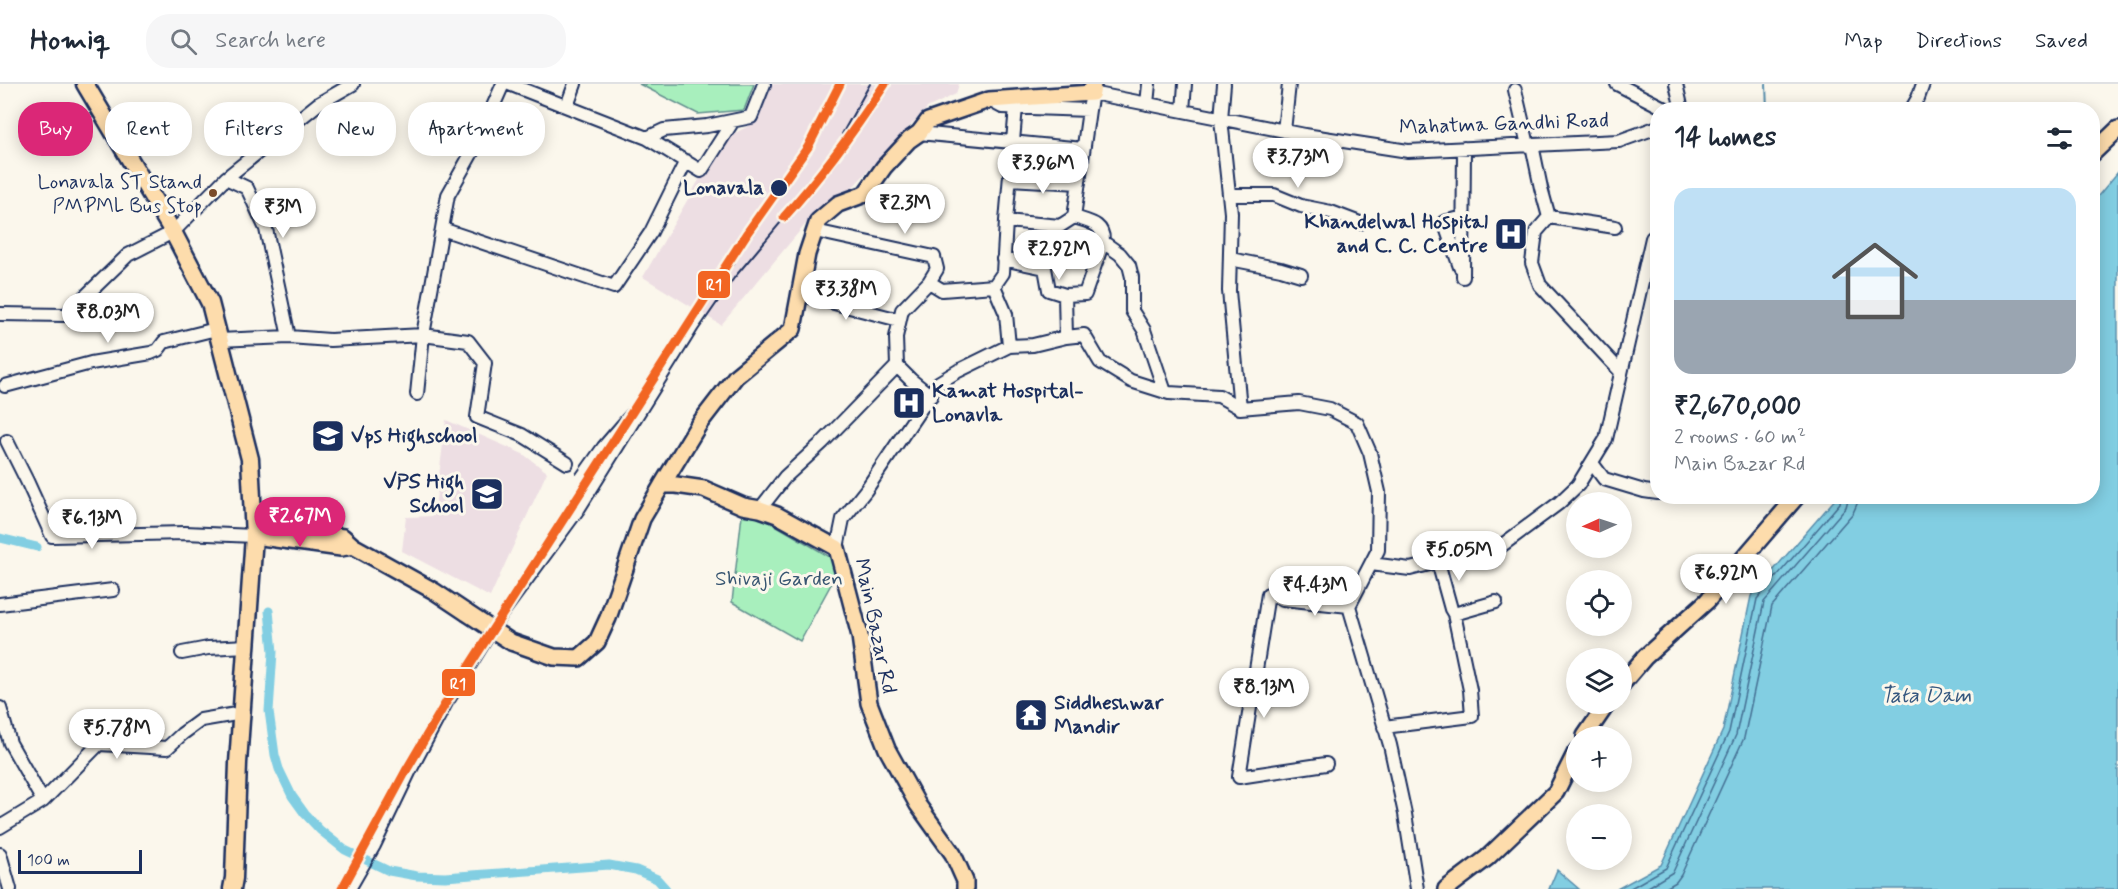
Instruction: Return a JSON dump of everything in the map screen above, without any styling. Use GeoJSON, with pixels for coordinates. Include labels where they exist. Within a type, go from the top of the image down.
{"type":"FeatureCollection","features":[{"type":"Feature","properties":{"kind":"highway"},"geometry":{"type":"LineString","coordinates":[[85,84],[175,231]]}},
{"type":"Feature","properties":{"kind":"highway"},"geometry":{"type":"LineString","coordinates":[[91,84],[152,185],[214,302],[220,336],[246,413],[255,458],[256,531],[238,889]]}},
{"type":"Feature","properties":{"kind":"highway"},"geometry":{"type":"LineString","coordinates":[[232,889],[256,531]]}},
{"type":"Feature","properties":{"kind":"main road","name":"Mahatma Gandhi Road"},"geometry":{"type":"LineString","coordinates":[[662,485],[699,424],[736,376],[793,329],[807,254],[818,221],[838,204],[865,194],[884,167],[928,121],[989,100],[1093,89]]}},
{"type":"Feature","properties":{"kind":"main road"},"geometry":{"type":"LineString","coordinates":[[2100,146],[2118,129]]}},
{"type":"Feature","properties":{"kind":"main road"},"geometry":{"type":"LineString","coordinates":[[256,531],[343,537],[353,546],[434,591],[511,642],[554,657],[579,658],[597,642],[608,618],[642,519],[662,485]]}},
{"type":"Feature","properties":{"kind":"main road","name":"Main Bazar Rd"},"geometry":{"type":"LineString","coordinates":[[662,485],[704,489],[743,506],[777,515],[837,548],[861,636],[869,703],[887,749],[918,806],[953,854],[965,881],[965,889]]}},
{"type":"Feature","properties":{"kind":"main road"},"geometry":{"type":"LineString","coordinates":[[1632,672],[1645,657],[1707,601],[1790,504]]}},
{"type":"Feature","properties":{"kind":"main road"},"geometry":{"type":"LineString","coordinates":[[1446,889],[1487,858],[1557,792],[1566,773]]}},
{"type":"Feature","properties":{"kind":"street"},"geometry":{"type":"LineString","coordinates":[[0,314],[66,315],[128,255],[175,231],[226,178],[318,104],[353,84]]}},
{"type":"Feature","properties":{"kind":"street"},"geometry":{"type":"LineString","coordinates":[[417,394],[423,335],[448,195],[475,147],[503,84]]}},
{"type":"Feature","properties":{"kind":"street"},"geometry":{"type":"LineString","coordinates":[[509,84],[647,138],[701,171],[733,121]]}},
{"type":"Feature","properties":{"kind":"street"},"geometry":{"type":"LineString","coordinates":[[567,106],[575,84]]}},
{"type":"Feature","properties":{"kind":"street"},"geometry":{"type":"LineString","coordinates":[[647,138],[664,130],[707,126],[752,117],[764,84]]}},
{"type":"Feature","properties":{"kind":"street"},"geometry":{"type":"LineString","coordinates":[[1147,104],[1149,84]]}},
{"type":"Feature","properties":{"kind":"street"},"geometry":{"type":"LineString","coordinates":[[1183,111],[1185,84]]}},
{"type":"Feature","properties":{"kind":"street"},"geometry":{"type":"LineString","coordinates":[[1224,84],[1221,118],[1231,213],[1229,291],[1240,408]]}},
{"type":"Feature","properties":{"kind":"street"},"geometry":{"type":"LineString","coordinates":[[1284,131],[1288,84]]}},
{"type":"Feature","properties":{"kind":"street"},"geometry":{"type":"LineString","coordinates":[[1617,84],[1652,102]]}},
{"type":"Feature","properties":{"kind":"street"},"geometry":{"type":"LineString","coordinates":[[1676,84],[1680,102]]}},
{"type":"Feature","properties":{"kind":"street"},"geometry":{"type":"LineString","coordinates":[[1916,102],[1923,84]]}},
{"type":"Feature","properties":{"kind":"street"},"geometry":{"type":"LineString","coordinates":[[1006,221],[1060,226],[1074,217],[1093,89]]}},
{"type":"Feature","properties":{"kind":"street","name":"Mahatma Gandhi Road"},"geometry":{"type":"LineString","coordinates":[[1093,89],[1147,104],[1284,131],[1408,151],[1619,141],[1650,130]]}},
{"type":"Feature","properties":{"kind":"street"},"geometry":{"type":"LineString","coordinates":[[1515,90],[1549,217]]}},
{"type":"Feature","properties":{"kind":"street"},"geometry":{"type":"LineString","coordinates":[[989,100],[1002,107],[1089,110]]}},
{"type":"Feature","properties":{"kind":"street"},"geometry":{"type":"LineString","coordinates":[[994,286],[1003,273],[1016,107]]}},
{"type":"Feature","properties":{"kind":"street"},"geometry":{"type":"LineString","coordinates":[[919,133],[1083,149]]}},
{"type":"Feature","properties":{"kind":"street"},"geometry":{"type":"LineString","coordinates":[[1464,148],[1464,217]]}},
{"type":"Feature","properties":{"kind":"street"},"geometry":{"type":"LineString","coordinates":[[442,229],[614,287],[651,232],[686,161]]}},
{"type":"Feature","properties":{"kind":"street"},"geometry":{"type":"LineString","coordinates":[[226,178],[247,188],[266,229],[289,337]]}},
{"type":"Feature","properties":{"kind":"street"},"geometry":{"type":"LineString","coordinates":[[1010,178],[1079,183]]}},
{"type":"Feature","properties":{"kind":"street"},"geometry":{"type":"LineString","coordinates":[[1229,195],[1274,195],[1301,206],[1331,212],[1360,223]]}},
{"type":"Feature","properties":{"kind":"street"},"geometry":{"type":"LineString","coordinates":[[1004,260],[1045,268],[1049,290],[1065,295],[1085,294],[1103,242],[1103,235],[1097,224],[1074,217]]}},
{"type":"Feature","properties":{"kind":"street"},"geometry":{"type":"LineString","coordinates":[[1549,217],[1615,227]]}},
{"type":"Feature","properties":{"kind":"street"},"geometry":{"type":"LineString","coordinates":[[1549,217],[1536,232],[1533,253],[1532,263],[1540,285],[1622,372]]}},
{"type":"Feature","properties":{"kind":"street"},"geometry":{"type":"LineString","coordinates":[[815,231],[934,257],[937,268],[929,282],[902,310],[896,336],[897,366],[910,380],[931,396]]}},
{"type":"Feature","properties":{"kind":"street"},"geometry":{"type":"LineString","coordinates":[[1103,242],[1120,254],[1129,265],[1132,277],[1132,311],[1144,330],[1165,392]]}},
{"type":"Feature","properties":{"kind":"street"},"geometry":{"type":"LineString","coordinates":[[1371,564],[1410,569],[1501,546],[1560,503],[1578,484],[1606,439],[1650,247]]}},
{"type":"Feature","properties":{"kind":"street"},"geometry":{"type":"LineString","coordinates":[[1230,259],[1301,275]]}},
{"type":"Feature","properties":{"kind":"street"},"geometry":{"type":"LineString","coordinates":[[929,282],[942,290],[994,286]]}},
{"type":"Feature","properties":{"kind":"street"},"geometry":{"type":"LineString","coordinates":[[994,286],[1006,314],[1009,346]]}},
{"type":"Feature","properties":{"kind":"street"},"geometry":{"type":"LineString","coordinates":[[800,294],[899,320]]}},
{"type":"Feature","properties":{"kind":"street"},"geometry":{"type":"LineString","coordinates":[[1065,295],[1066,337]]}},
{"type":"Feature","properties":{"kind":"street"},"geometry":{"type":"LineString","coordinates":[[5,386],[91,363],[151,352],[158,350],[164,342],[220,336],[330,340],[423,335],[468,341],[485,363],[477,417],[522,435],[567,463]]}},
{"type":"Feature","properties":{"kind":"street"},"geometry":{"type":"LineString","coordinates":[[837,548],[843,519],[866,490],[938,383],[1009,346],[1033,345],[1084,335],[1100,362],[1131,381],[1165,392],[1219,396],[1240,408],[1299,403],[1330,408],[1358,423],[1370,453],[1379,492],[1378,550],[1349,606],[1384,727],[1405,814],[1417,889]]}},
{"type":"Feature","properties":{"kind":"street"},"geometry":{"type":"LineString","coordinates":[[760,509],[785,477],[832,433],[897,366]]}},
{"type":"Feature","properties":{"kind":"street"},"geometry":{"type":"LineString","coordinates":[[7,441],[51,536],[256,531]]}},
{"type":"Feature","properties":{"kind":"street"},"geometry":{"type":"LineString","coordinates":[[1592,463],[1604,479],[1650,492]]}},
{"type":"Feature","properties":{"kind":"street"},"geometry":{"type":"LineString","coordinates":[[1384,727],[1472,717],[1470,690],[1454,614],[1438,562]]}},
{"type":"Feature","properties":{"kind":"street"},"geometry":{"type":"LineString","coordinates":[[0,604],[113,590]]}},
{"type":"Feature","properties":{"kind":"street"},"geometry":{"type":"LineString","coordinates":[[1326,764],[1239,777],[1268,594],[1284,599],[1349,606]]}},
{"type":"Feature","properties":{"kind":"street"},"geometry":{"type":"LineString","coordinates":[[1454,614],[1496,602]]}},
{"type":"Feature","properties":{"kind":"street"},"geometry":{"type":"LineString","coordinates":[[182,653],[208,648],[247,646]]}},
{"type":"Feature","properties":{"kind":"street"},"geometry":{"type":"LineString","coordinates":[[0,708],[2,723],[10,743],[43,801]]}},
{"type":"Feature","properties":{"kind":"street"},"geometry":{"type":"LineString","coordinates":[[0,827],[43,801],[99,744],[167,748],[201,720],[242,713]]}},
{"type":"Feature","properties":{"kind":"street"},"geometry":{"type":"LineString","coordinates":[[0,854],[10,889]]}},
{"type":"Feature","properties":{"kind":"shaded area"},"geometry":{"type":"Polygon","coordinates":[[[772,84],[959,84],[956,94],[927,108],[848,192],[814,214],[721,325],[643,277],[722,140],[758,121],[772,84]]]}},
{"type":"Feature","properties":{"kind":"shaded area","name":"VPS High School"},"geometry":{"type":"Polygon","coordinates":[[[446,420],[523,454],[547,472],[490,597],[402,551],[406,517],[434,516],[446,420]]]}},
{"type":"Feature","properties":{"kind":"green space"},"geometry":{"type":"Polygon","coordinates":[[[639,84],[754,84],[744,110],[698,114],[639,84]]]}},
{"type":"Feature","properties":{"kind":"green space","name":"Shivaji Garden"},"geometry":{"type":"Polygon","coordinates":[[[743,506],[842,564],[800,641],[732,602],[743,506]]]}},
{"type":"Feature","properties":{"kind":"water","name":"Tata Dam"},"geometry":{"type":"Polygon","coordinates":[[[2118,172],[2118,889],[1617,889],[1661,865],[1723,730],[1751,596],[1831,504],[2100,504],[2100,194],[2118,172]]]}},
{"type":"Feature","properties":{"kind":"water"},"geometry":{"type":"Polygon","coordinates":[[[1557,870],[1579,889],[1549,889],[1557,870]]]}},
{"type":"Feature","properties":{"kind":"waterway"},"geometry":{"type":"LineString","coordinates":[[1766,84],[1767,102]]}},
{"type":"Feature","properties":{"kind":"waterway"},"geometry":{"type":"LineString","coordinates":[[0,538],[37,547]]}},
{"type":"Feature","properties":{"kind":"waterway"},"geometry":{"type":"LineString","coordinates":[[269,611],[273,652],[269,711],[279,769],[292,796],[305,814],[320,830],[345,850],[389,871],[417,876],[445,877],[609,865],[636,870],[657,879],[666,889]]}},
{"type":"Feature","properties":{"kind":"railway"},"geometry":{"type":"LineString","coordinates":[[842,134],[870,84]]}},
{"type":"Feature","properties":{"kind":"railway"},"geometry":{"type":"LineString","coordinates":[[455,702],[507,618],[584,513],[698,330],[734,278],[828,166],[885,84]]}},
{"type":"Feature","properties":{"kind":"railway"},"geometry":{"type":"LineString","coordinates":[[705,300],[735,263]]}},
{"type":"Feature","properties":{"kind":"railway"},"geometry":{"type":"LineString","coordinates":[[576,474],[598,443],[630,406]]}},
{"type":"Feature","properties":{"kind":"railway"},"geometry":{"type":"LineString","coordinates":[[357,889],[380,849],[458,695]]}},
{"type":"Feature","properties":{"kind":"transit line","name":"R1"},"geometry":{"type":"LineString","coordinates":[[342,889],[448,699],[747,233],[808,147],[840,84]]}},
{"type":"Feature","properties":{"kind":"transit line","name":"R1"},"geometry":{"type":"LineString","coordinates":[[784,217],[837,152],[885,84]]}},
{"type":"Feature","properties":{"kind":"place","name":"Lonavala"},"geometry":{"type":"Point","coordinates":[779,188]}},
{"type":"Feature","properties":{"kind":"place","name":"Lonavala ST Stand PMPML Bus Stop"},"geometry":{"type":"Point","coordinates":[213,193]}},
{"type":"Feature","properties":{"kind":"place","name":"Khandelwal Hospital and C. C. Centre"},"geometry":{"type":"Point","coordinates":[1511,234]}},
{"type":"Feature","properties":{"kind":"place","name":"Kamat Hospital- Lonavla"},"geometry":{"type":"Point","coordinates":[909,403]}},
{"type":"Feature","properties":{"kind":"place","name":"Vps Highschool"},"geometry":{"type":"Point","coordinates":[328,436]}},
{"type":"Feature","properties":{"kind":"place","name":"VPS High School"},"geometry":{"type":"Point","coordinates":[487,494]}},
{"type":"Feature","properties":{"kind":"place","name":"Siddheshwar Mandir"},"geometry":{"type":"Point","coordinates":[1031,715]}}]}
